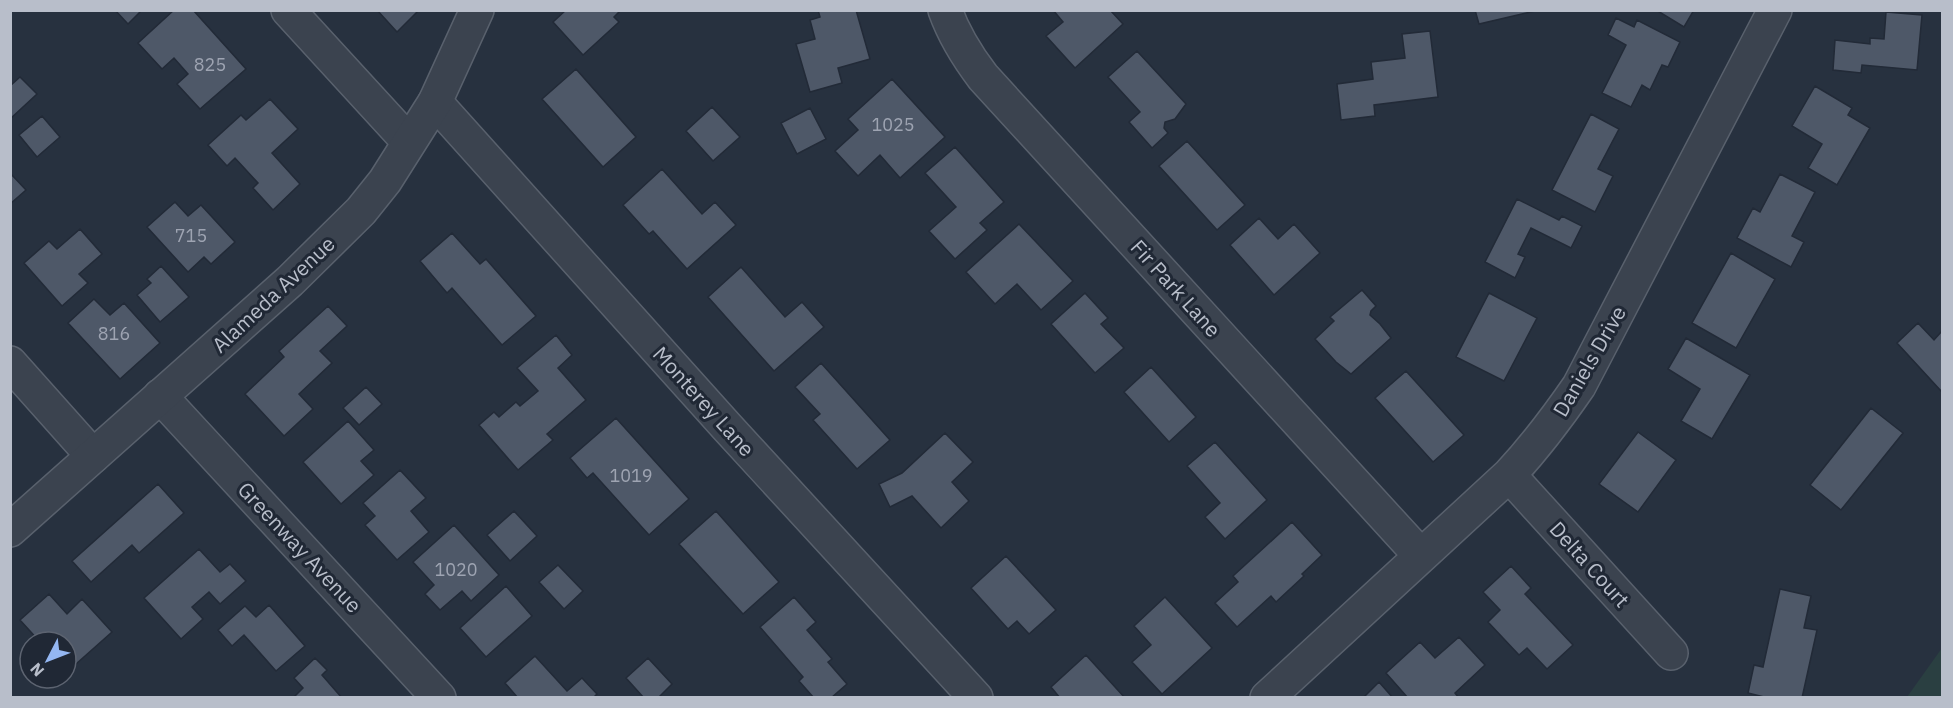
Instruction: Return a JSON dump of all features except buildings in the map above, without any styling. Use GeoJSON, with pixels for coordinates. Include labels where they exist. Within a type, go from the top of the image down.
{"type":"FeatureCollection","features":[{"type":"Feature","properties":{"kind":"street"},"geometry":{"type":"LineString","coordinates":[[288,10],[409,142]]}},
{"type":"Feature","properties":{"kind":"street","name":"Alameda Avenue"},"geometry":{"type":"LineString","coordinates":[[10,530],[326,246],[367,203],[384,181],[435,102],[477,10]]}},
{"type":"Feature","properties":{"kind":"street","name":"Fir Park Lane"},"geometry":{"type":"LineString","coordinates":[[945,10],[953,31],[971,63],[983,77],[1421,556]]}},
{"type":"Feature","properties":{"kind":"street","name":"Daniels Drive"},"geometry":{"type":"LineString","coordinates":[[1267,698],[1509,475],[1558,417],[1579,386],[1774,10]]}},
{"type":"Feature","properties":{"kind":"street","name":"Monterey Lane"},"geometry":{"type":"LineString","coordinates":[[435,102],[727,427],[976,698]]}},
{"type":"Feature","properties":{"kind":"street"},"geometry":{"type":"LineString","coordinates":[[10,363],[93,456]]}},
{"type":"Feature","properties":{"kind":"street","name":"Greenway Avenue"},"geometry":{"type":"LineString","coordinates":[[160,396],[439,698]]}},
{"type":"Feature","properties":{"kind":"street","name":"Delta Court"},"geometry":{"type":"LineString","coordinates":[[1509,475],[1671,653]]}},
{"type":"Feature","properties":{"kind":"green space"},"geometry":{"type":"Polygon","coordinates":[[[1942,648],[1942,697],[1907,697],[1942,648]]]}}]}
